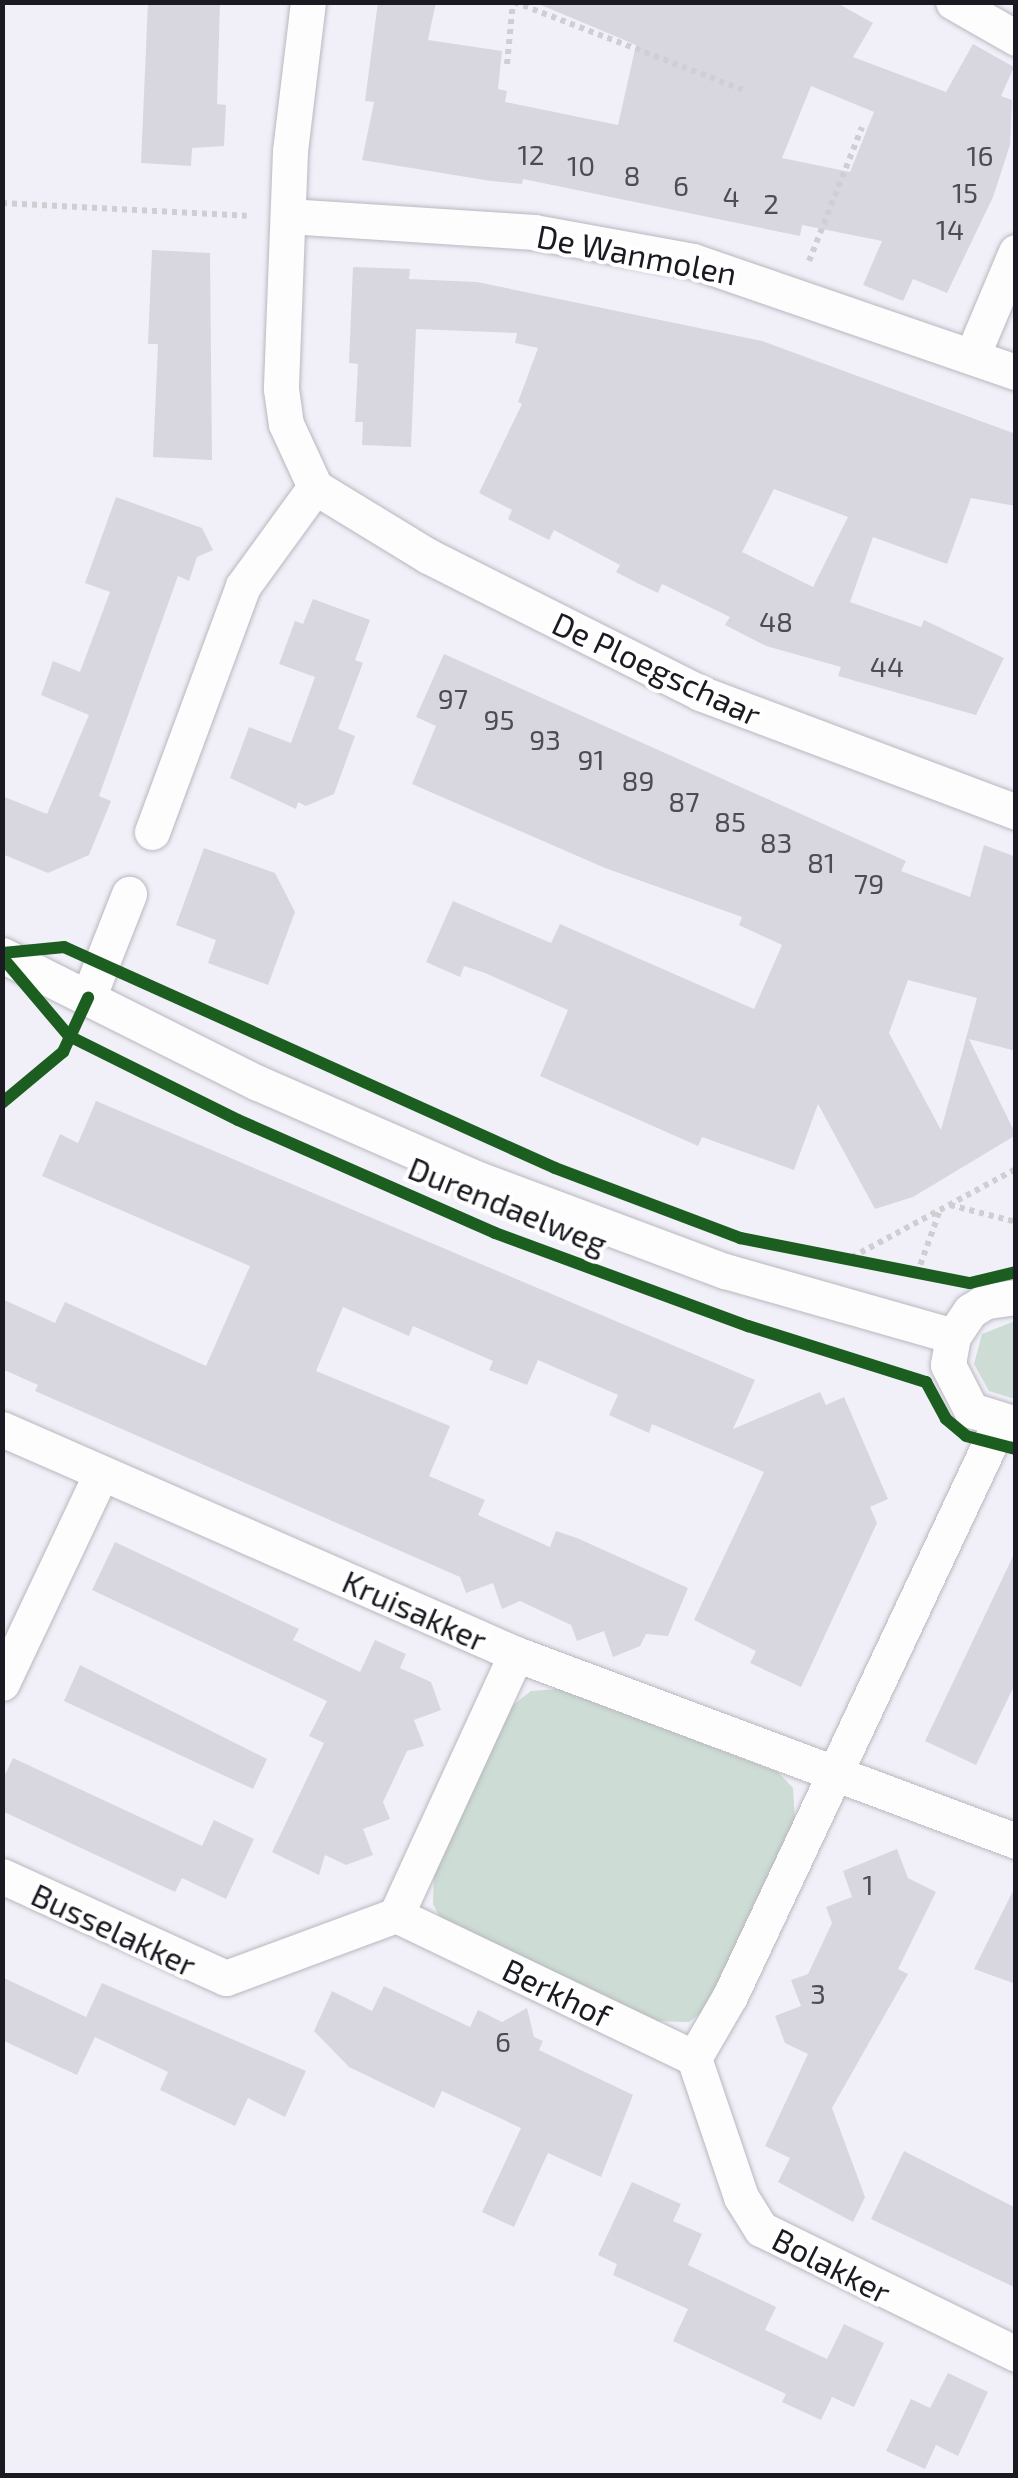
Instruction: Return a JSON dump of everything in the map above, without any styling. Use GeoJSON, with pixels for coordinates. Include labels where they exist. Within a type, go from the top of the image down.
{"type":"FeatureCollection","features":[{"type":"Feature","properties":{"kind":"street"},"geometry":{"type":"LineString","coordinates":[[152,832],[243,586],[315,487],[286,424],[281,389],[288,218],[308,2]]}},
{"type":"Feature","properties":{"kind":"street"},"geometry":{"type":"LineString","coordinates":[[953,2],[1016,38]]}},
{"type":"Feature","properties":{"kind":"street","name":"De Wanmolen"},"geometry":{"type":"LineString","coordinates":[[288,218],[534,232],[693,261],[796,292],[1016,372]]}},
{"type":"Feature","properties":{"kind":"street"},"geometry":{"type":"LineString","coordinates":[[972,356],[1016,252]]}},
{"type":"Feature","properties":{"kind":"street","name":"De Ploegschaar"},"geometry":{"type":"LineString","coordinates":[[315,487],[428,556],[700,693],[1016,812]]}},
{"type":"Feature","properties":{"kind":"street"},"geometry":{"type":"LineString","coordinates":[[88,998],[129,894]]}},
{"type":"Feature","properties":{"kind":"street","name":"Durendaelweg"},"geometry":{"type":"LineString","coordinates":[[2,955],[258,1083],[473,1176],[725,1270],[952,1336]]}},
{"type":"Feature","properties":{"kind":"street"},"geometry":{"type":"LineString","coordinates":[[694,2058],[730,1996],[1007,1424],[971,1410],[952,1383],[952,1336],[986,1301],[1016,1298]]}},
{"type":"Feature","properties":{"kind":"street","name":"Kruisakker"},"geometry":{"type":"LineString","coordinates":[[2,1430],[516,1654],[1016,1841]]}},
{"type":"Feature","properties":{"kind":"street"},"geometry":{"type":"LineString","coordinates":[[2,1683],[100,1474]]}},
{"type":"Feature","properties":{"kind":"street"},"geometry":{"type":"LineString","coordinates":[[396,1916],[516,1654]]}},
{"type":"Feature","properties":{"kind":"street","name":"Busselakker"},"geometry":{"type":"LineString","coordinates":[[2,1876],[226,1978],[396,1916]]}},
{"type":"Feature","properties":{"kind":"street","name":"Berkhof"},"geometry":{"type":"LineString","coordinates":[[396,1916],[694,2058]]}},
{"type":"Feature","properties":{"kind":"street","name":"Bolakker"},"geometry":{"type":"LineString","coordinates":[[694,2058],[741,2198],[760,2229],[1016,2354]]}},
{"type":"Feature","properties":{"kind":"path"},"geometry":{"type":"LineString","coordinates":[[506,64],[514,2],[743,90]]}},
{"type":"Feature","properties":{"kind":"path"},"geometry":{"type":"LineString","coordinates":[[796,292],[862,127]]}},
{"type":"Feature","properties":{"kind":"path"},"geometry":{"type":"LineString","coordinates":[[2,203],[288,218]]}},
{"type":"Feature","properties":{"kind":"path"},"geometry":{"type":"LineString","coordinates":[[842,1262],[1016,1169]]}},
{"type":"Feature","properties":{"kind":"path"},"geometry":{"type":"LineString","coordinates":[[949,1205],[1016,1222]]}},
{"type":"Feature","properties":{"kind":"path"},"geometry":{"type":"LineString","coordinates":[[918,1274],[940,1209]]}},
{"type":"Feature","properties":{"kind":"path"},"geometry":{"type":"LineString","coordinates":[[825,1258],[878,1268]]}},
{"type":"Feature","properties":{"kind":"path"},"geometry":{"type":"LineString","coordinates":[[896,1271],[935,1277]]}},
{"type":"Feature","properties":{"kind":"shaded area"},"geometry":{"type":"Polygon","coordinates":[[[1016,1321],[1015,1399],[989,1391],[974,1364],[982,1334],[1016,1321]]]}},
{"type":"Feature","properties":{"kind":"shaded area"},"geometry":{"type":"Polygon","coordinates":[[[559,1689],[778,1772],[793,1788],[795,1821],[705,2010],[689,2022],[651,2021],[440,1918],[433,1904],[434,1870],[512,1706],[531,1691],[559,1689]]]}},
{"type":"Feature","properties":{"kind":"building"},"geometry":{"type":"Polygon","coordinates":[[[148,2],[220,2],[217,104],[226,105],[224,146],[192,148],[191,166],[141,163],[148,2]]]}},
{"type":"Feature","properties":{"kind":"building"},"geometry":{"type":"Polygon","coordinates":[[[378,2],[436,2],[428,40],[502,51],[498,89],[507,91],[505,102],[618,125],[636,45],[534,2],[835,2],[873,23],[853,57],[946,92],[973,44],[1014,67],[1001,96],[1012,100],[1010,145],[993,197],[947,293],[913,279],[903,301],[863,285],[882,241],[802,225],[800,236],[523,179],[522,184],[491,181],[362,160],[374,102],[365,101],[378,2]],[[811,86],[782,158],[850,172],[874,112],[811,86]]]}},
{"type":"Feature","properties":{"kind":"building"},"geometry":{"type":"Polygon","coordinates":[[[152,250],[210,253],[212,460],[153,457],[158,344],[148,344],[152,250]]]}},
{"type":"Feature","properties":{"kind":"building"},"geometry":{"type":"Polygon","coordinates":[[[353,267],[410,269],[409,279],[477,282],[762,341],[1016,434],[1016,506],[971,498],[947,564],[873,537],[850,602],[921,627],[924,620],[1004,658],[976,715],[838,676],[841,667],[766,646],[725,625],[730,617],[662,584],[658,593],[637,583],[616,572],[620,565],[554,530],[549,540],[508,519],[512,510],[479,493],[522,404],[518,402],[538,348],[515,343],[517,333],[416,329],[411,447],[362,445],[363,422],[355,422],[358,364],[349,363],[353,267]],[[774,489],[742,552],[813,587],[848,517],[774,489]]]}},
{"type":"Feature","properties":{"kind":"building"},"geometry":{"type":"Polygon","coordinates":[[[116,497],[202,528],[213,550],[197,557],[189,581],[178,576],[99,796],[111,801],[89,855],[48,873],[2,854],[2,796],[47,814],[89,715],[41,695],[53,661],[80,672],[110,592],[85,583],[116,497]]]}},
{"type":"Feature","properties":{"kind":"building"},"geometry":{"type":"Polygon","coordinates":[[[313,599],[370,620],[355,660],[363,663],[338,729],[355,736],[334,794],[306,806],[298,802],[296,809],[230,778],[249,727],[291,743],[315,677],[279,664],[295,621],[303,624],[313,599]]]}},
{"type":"Feature","properties":{"kind":"building"},"geometry":{"type":"Polygon","coordinates":[[[444,654],[906,861],[901,871],[970,897],[984,845],[1016,857],[1016,1051],[969,1039],[1016,1135],[913,1197],[875,1209],[818,1104],[794,1170],[702,1137],[698,1146],[540,1076],[568,1010],[485,973],[464,966],[460,977],[426,962],[453,901],[551,943],[560,924],[754,1009],[782,945],[739,925],[742,917],[605,868],[412,784],[436,726],[416,717],[444,654]],[[908,980],[889,1033],[941,1130],[977,998],[908,980]]]}},
{"type":"Feature","properties":{"kind":"building"},"geometry":{"type":"Polygon","coordinates":[[[204,848],[275,873],[295,912],[268,985],[208,963],[216,940],[176,925],[204,848]]]}},
{"type":"Feature","properties":{"kind":"building"},"geometry":{"type":"Polygon","coordinates":[[[96,1101],[755,1380],[733,1429],[820,1392],[826,1405],[844,1397],[888,1499],[870,1507],[877,1523],[801,1687],[750,1663],[756,1651],[694,1620],[764,1472],[652,1424],[649,1433],[609,1415],[618,1395],[538,1360],[527,1385],[489,1370],[493,1361],[413,1326],[409,1336],[343,1307],[316,1371],[450,1426],[429,1476],[485,1500],[478,1515],[550,1547],[556,1531],[577,1538],[688,1588],[668,1636],[646,1634],[640,1646],[613,1657],[604,1631],[577,1641],[571,1625],[520,1601],[502,1609],[493,1583],[466,1593],[460,1577],[35,1391],[38,1385],[2,1369],[2,1299],[55,1323],[65,1302],[206,1366],[250,1266],[42,1176],[60,1134],[78,1143],[96,1101]]]}},
{"type":"Feature","properties":{"kind":"building"},"geometry":{"type":"Polygon","coordinates":[[[115,1542],[299,1629],[293,1640],[360,1672],[375,1640],[406,1654],[400,1668],[431,1682],[441,1710],[414,1720],[424,1746],[407,1751],[383,1802],[390,1819],[363,1829],[373,1855],[346,1865],[325,1855],[319,1875],[272,1852],[324,1743],[309,1736],[327,1701],[92,1590],[115,1542]]]}},
{"type":"Feature","properties":{"kind":"building"},"geometry":{"type":"Polygon","coordinates":[[[1016,1550],[1016,1682],[976,1765],[925,1741],[1016,1550]]]}},
{"type":"Feature","properties":{"kind":"building"},"geometry":{"type":"Polygon","coordinates":[[[80,1665],[267,1759],[253,1789],[64,1701],[80,1665]]]}},
{"type":"Feature","properties":{"kind":"building"},"geometry":{"type":"Polygon","coordinates":[[[13,1758],[202,1846],[214,1820],[254,1839],[226,1899],[182,1878],[175,1892],[2,1811],[2,1781],[13,1758]]]}},
{"type":"Feature","properties":{"kind":"building"},"geometry":{"type":"Polygon","coordinates":[[[897,1849],[908,1878],[936,1892],[898,1969],[908,1974],[832,2108],[865,2197],[853,2222],[778,2182],[790,2158],[765,2146],[808,2054],[785,2043],[775,2016],[801,2006],[791,1980],[808,1974],[832,1923],[826,1907],[852,1897],[843,1871],[897,1849]]]}},
{"type":"Feature","properties":{"kind":"building"},"geometry":{"type":"Polygon","coordinates":[[[1016,1885],[1016,1984],[974,1969],[1016,1885]]]}},
{"type":"Feature","properties":{"kind":"building"},"geometry":{"type":"Polygon","coordinates":[[[2,1977],[86,2017],[102,1983],[306,2071],[285,2117],[248,2098],[235,2126],[160,2090],[168,2072],[95,2037],[77,2075],[2,2040],[2,1977]]]}},
{"type":"Feature","properties":{"kind":"building"},"geometry":{"type":"Polygon","coordinates":[[[384,1986],[470,2027],[478,2010],[502,2022],[527,2008],[534,2037],[543,2041],[539,2050],[633,2095],[601,2177],[548,2153],[514,2227],[482,2212],[521,2128],[442,2091],[434,2108],[349,2067],[314,2031],[332,1991],[372,2011],[384,1986]]]}},
{"type":"Feature","properties":{"kind":"building"},"geometry":{"type":"Polygon","coordinates":[[[904,2151],[1016,2208],[1016,2288],[871,2219],[904,2151]]]}},
{"type":"Feature","properties":{"kind":"building"},"geometry":{"type":"Polygon","coordinates":[[[632,2182],[681,2204],[673,2221],[702,2234],[688,2265],[776,2307],[765,2330],[827,2359],[844,2324],[884,2343],[854,2407],[832,2397],[821,2420],[782,2402],[786,2394],[673,2341],[688,2309],[613,2275],[617,2264],[598,2255],[632,2182]]]}},
{"type":"Feature","properties":{"kind":"building"},"geometry":{"type":"Polygon","coordinates":[[[948,2373],[988,2392],[958,2456],[936,2445],[925,2469],[886,2451],[911,2399],[930,2408],[948,2373]]]}},
{"type":"Feature","properties":{"kind":"cycle path"},"geometry":{"type":"LineString","coordinates":[[2,953],[64,947],[555,1168],[740,1238],[970,1283],[1016,1272]]}},
{"type":"Feature","properties":{"kind":"cycle path"},"geometry":{"type":"LineString","coordinates":[[2,957],[69,1036],[238,1120],[495,1233],[748,1326],[926,1382],[946,1419],[966,1436],[1016,1449]]}},
{"type":"Feature","properties":{"kind":"cycle path"},"geometry":{"type":"LineString","coordinates":[[2,1103],[63,1052],[88,998]]}}]}
